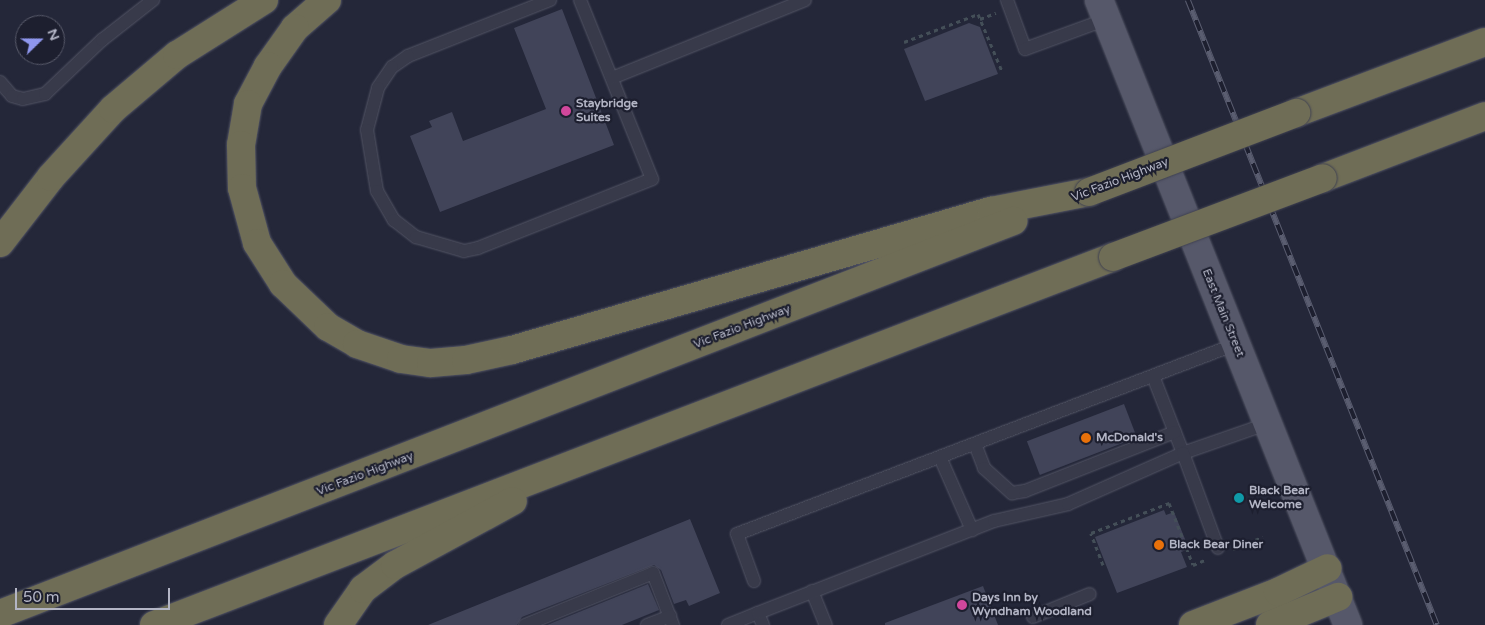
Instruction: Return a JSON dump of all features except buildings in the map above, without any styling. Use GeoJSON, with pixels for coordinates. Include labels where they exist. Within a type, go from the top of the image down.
{"type":"FeatureCollection","features":[{"type":"Feature","properties":{"kind":"highway"},"geometry":{"type":"LineString","coordinates":[[0,243],[51,177],[113,109],[177,56],[264,0]]}},
{"type":"Feature","properties":{"kind":"highway"},"geometry":{"type":"LineString","coordinates":[[327,0],[294,28],[268,66],[248,104],[241,145],[242,188],[256,243],[283,284],[328,327],[357,344],[401,359],[431,362],[466,360],[512,350],[990,211],[1089,192]]}},
{"type":"Feature","properties":{"kind":"highway","name":"Vic Fazio Highway"},"geometry":{"type":"LineString","coordinates":[[0,614],[1089,192],[1485,42]]}},
{"type":"Feature","properties":{"kind":"highway"},"geometry":{"type":"LineString","coordinates":[[154,625],[620,444],[1485,116]]}},
{"type":"Feature","properties":{"kind":"highway"},"geometry":{"type":"LineString","coordinates":[[338,625],[363,590],[395,565],[620,444]]}},
{"type":"Feature","properties":{"kind":"highway"},"geometry":{"type":"LineString","coordinates":[[1193,625],[1278,592],[1328,568]]}},
{"type":"Feature","properties":{"kind":"highway"},"geometry":{"type":"LineString","coordinates":[[1270,625],[1338,597]]}},
{"type":"Feature","properties":{"kind":"main road","name":"East Main Street"},"geometry":{"type":"LineString","coordinates":[[1103,10],[1236,344],[1328,568],[1348,625]]}},
{"type":"Feature","properties":{"kind":"lane"},"geometry":{"type":"LineString","coordinates":[[0,82],[12,96],[23,99],[45,94],[102,40],[153,0]]}},
{"type":"Feature","properties":{"kind":"lane"},"geometry":{"type":"LineString","coordinates":[[550,0],[408,56],[392,67],[378,88],[367,130],[377,191],[394,220],[416,237],[464,251],[652,179],[580,0]]}},
{"type":"Feature","properties":{"kind":"lane"},"geometry":{"type":"LineString","coordinates":[[612,78],[805,0]]}},
{"type":"Feature","properties":{"kind":"lane"},"geometry":{"type":"LineString","coordinates":[[1007,0],[1025,49],[1103,10]]}},
{"type":"Feature","properties":{"kind":"lane"},"geometry":{"type":"LineString","coordinates":[[754,581],[737,534],[1236,344]]}},
{"type":"Feature","properties":{"kind":"lane"},"geometry":{"type":"LineString","coordinates":[[1153,376],[1219,552]]}},
{"type":"Feature","properties":{"kind":"lane"},"geometry":{"type":"LineString","coordinates":[[728,625],[994,521],[1068,504],[1183,454],[1268,423]]}},
{"type":"Feature","properties":{"kind":"lane"},"geometry":{"type":"LineString","coordinates":[[976,444],[984,468],[1012,493],[1025,491],[1175,432]]}},
{"type":"Feature","properties":{"kind":"lane"},"geometry":{"type":"LineString","coordinates":[[940,457],[972,530]]}},
{"type":"Feature","properties":{"kind":"lane"},"geometry":{"type":"LineString","coordinates":[[525,625],[653,573],[671,621],[647,625]]}},
{"type":"Feature","properties":{"kind":"lane"},"geometry":{"type":"LineString","coordinates":[[812,591],[826,625]]}},
{"type":"Feature","properties":{"kind":"lane"},"geometry":{"type":"LineString","coordinates":[[1033,617],[1090,594]]}},
{"type":"Feature","properties":{"kind":"lane"},"geometry":{"type":"LineString","coordinates":[[758,613],[763,625]]}},
{"type":"Feature","properties":{"kind":"path"},"geometry":{"type":"LineString","coordinates":[[904,42],[978,14],[1002,71]]}},
{"type":"Feature","properties":{"kind":"path"},"geometry":{"type":"LineString","coordinates":[[1103,565],[1091,533],[1169,503],[1193,564],[1219,552],[1263,537]]}},
{"type":"Feature","properties":{"kind":"railway"},"geometry":{"type":"LineString","coordinates":[[1188,0],[1437,625]]}},
{"type":"Feature","properties":{"kind":"place","name":"Staybridge Suites"},"geometry":{"type":"Point","coordinates":[566,111]}},
{"type":"Feature","properties":{"kind":"place","name":"McDonald's"},"geometry":{"type":"Point","coordinates":[1086,438]}},
{"type":"Feature","properties":{"kind":"place","name":"Black Bear Welcome"},"geometry":{"type":"Point","coordinates":[1239,498]}},
{"type":"Feature","properties":{"kind":"place","name":"Black Bear Diner"},"geometry":{"type":"Point","coordinates":[1159,545]}},
{"type":"Feature","properties":{"kind":"place","name":"Days Inn by Wyndham Woodland"},"geometry":{"type":"Point","coordinates":[962,605]}}]}
